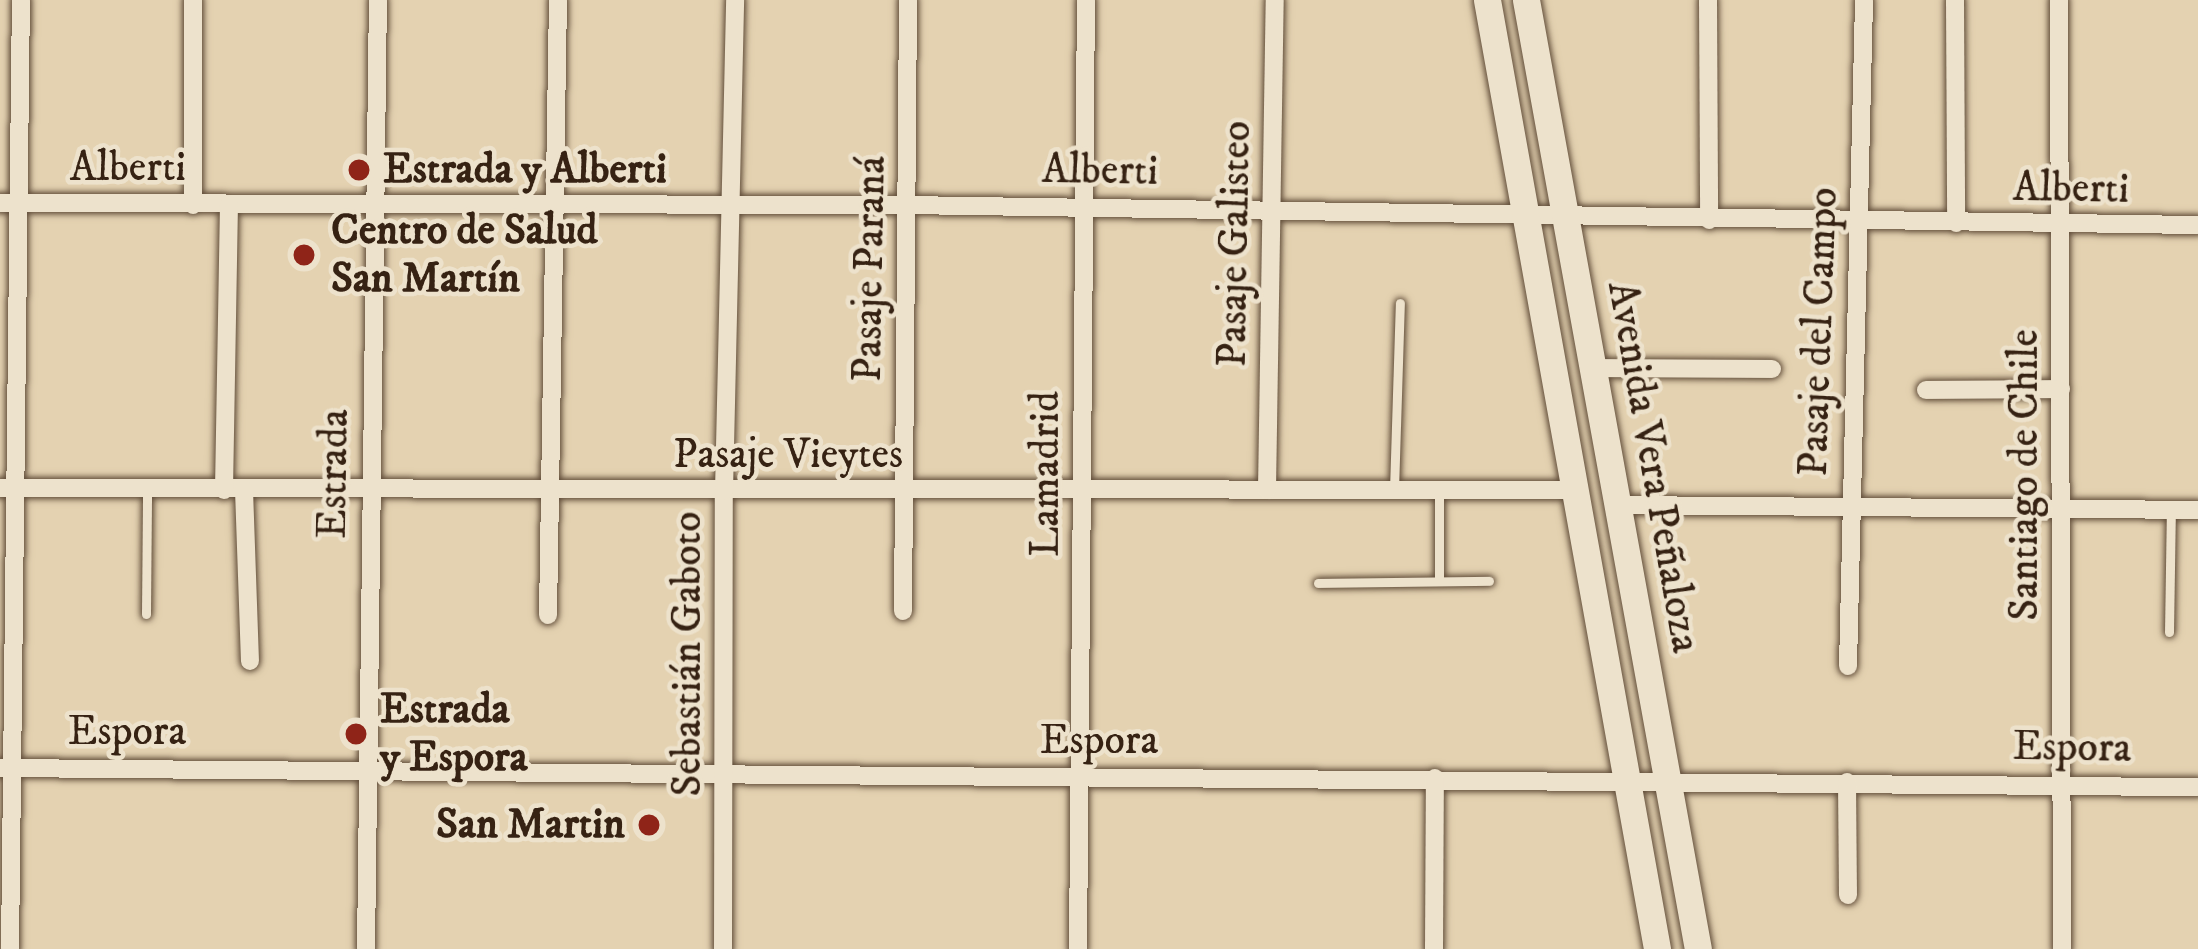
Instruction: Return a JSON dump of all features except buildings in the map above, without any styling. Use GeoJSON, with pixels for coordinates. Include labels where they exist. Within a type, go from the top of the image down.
{"type":"FeatureCollection","features":[{"type":"Feature","properties":{"kind":"main road","name":"Avenida Vera Peñaloza"},"geometry":{"type":"LineString","coordinates":[[1487,0],[1657,949]]}},
{"type":"Feature","properties":{"kind":"main road","name":"Avenida Vera Peñaloza"},"geometry":{"type":"LineString","coordinates":[[1526,0],[1698,949]]}},
{"type":"Feature","properties":{"kind":"street"},"geometry":{"type":"LineString","coordinates":[[10,949],[6,489],[22,203],[21,0]]}},
{"type":"Feature","properties":{"kind":"street"},"geometry":{"type":"LineString","coordinates":[[193,0],[193,205]]}},
{"type":"Feature","properties":{"kind":"street","name":"Estrada"},"geometry":{"type":"LineString","coordinates":[[366,949],[378,0]]}},
{"type":"Feature","properties":{"kind":"street"},"geometry":{"type":"LineString","coordinates":[[548,615],[558,0]]}},
{"type":"Feature","properties":{"kind":"street","name":"Sebastián Gaboto"},"geometry":{"type":"LineString","coordinates":[[723,949],[724,491],[735,0]]}},
{"type":"Feature","properties":{"kind":"street","name":"Pasaje Paraná"},"geometry":{"type":"LineString","coordinates":[[903,610],[908,0]]}},
{"type":"Feature","properties":{"kind":"street","name":"Lamadrid"},"geometry":{"type":"LineString","coordinates":[[1078,949],[1086,0]]}},
{"type":"Feature","properties":{"kind":"street","name":"Pasaje Galisteo"},"geometry":{"type":"LineString","coordinates":[[1267,490],[1275,0]]}},
{"type":"Feature","properties":{"kind":"street"},"geometry":{"type":"LineString","coordinates":[[1708,0],[1708,220]]}},
{"type":"Feature","properties":{"kind":"street","name":"Pasaje del Campo"},"geometry":{"type":"LineString","coordinates":[[1848,666],[1864,0]]}},
{"type":"Feature","properties":{"kind":"street"},"geometry":{"type":"LineString","coordinates":[[1955,0],[1957,223]]}},
{"type":"Feature","properties":{"kind":"street","name":"Santiago de Chile"},"geometry":{"type":"LineString","coordinates":[[2059,0],[2062,949]]}},
{"type":"Feature","properties":{"kind":"street"},"geometry":{"type":"LineString","coordinates":[[0,71],[21,71]]}},
{"type":"Feature","properties":{"kind":"street","name":"Alberti"},"geometry":{"type":"LineString","coordinates":[[0,203],[906,205],[2198,225]]}},
{"type":"Feature","properties":{"kind":"street"},"geometry":{"type":"LineString","coordinates":[[230,205],[234,490],[250,661]]}},
{"type":"Feature","properties":{"kind":"street"},"geometry":{"type":"LineString","coordinates":[[1593,368],[1772,369]]}},
{"type":"Feature","properties":{"kind":"street"},"geometry":{"type":"LineString","coordinates":[[1926,390],[2061,389]]}},
{"type":"Feature","properties":{"kind":"street","name":"Pasaje Vieytes"},"geometry":{"type":"LineString","coordinates":[[6,489],[1576,490]]}},
{"type":"Feature","properties":{"kind":"street"},"geometry":{"type":"LineString","coordinates":[[1618,506],[2198,510]]}},
{"type":"Feature","properties":{"kind":"street","name":"Espora"},"geometry":{"type":"LineString","coordinates":[[7,768],[2062,782],[2198,787]]}},
{"type":"Feature","properties":{"kind":"street"},"geometry":{"type":"LineString","coordinates":[[1434,949],[1435,778]]}},
{"type":"Feature","properties":{"kind":"street"},"geometry":{"type":"LineString","coordinates":[[1847,782],[1849,895]]}},
{"type":"Feature","properties":{"kind":"lane"},"geometry":{"type":"LineString","coordinates":[[1394,490],[1400,303]]}},
{"type":"Feature","properties":{"kind":"lane"},"geometry":{"type":"LineString","coordinates":[[146,614],[147,490]]}},
{"type":"Feature","properties":{"kind":"lane"},"geometry":{"type":"LineString","coordinates":[[1438,490],[1439,581]]}},
{"type":"Feature","properties":{"kind":"lane"},"geometry":{"type":"LineString","coordinates":[[2169,632],[2171,510]]}},
{"type":"Feature","properties":{"kind":"lane"},"geometry":{"type":"LineString","coordinates":[[1318,583],[1489,581]]}},
{"type":"Feature","properties":{"kind":"place","name":"Estrada y Alberti"},"geometry":{"type":"Point","coordinates":[359,170]}},
{"type":"Feature","properties":{"kind":"place","name":"Centro de Salud San Martín"},"geometry":{"type":"Point","coordinates":[304,255]}},
{"type":"Feature","properties":{"kind":"place","name":"Estrada y Espora"},"geometry":{"type":"Point","coordinates":[356,734]}},
{"type":"Feature","properties":{"kind":"place","name":"San Martin"},"geometry":{"type":"Point","coordinates":[649,825]}}]}
